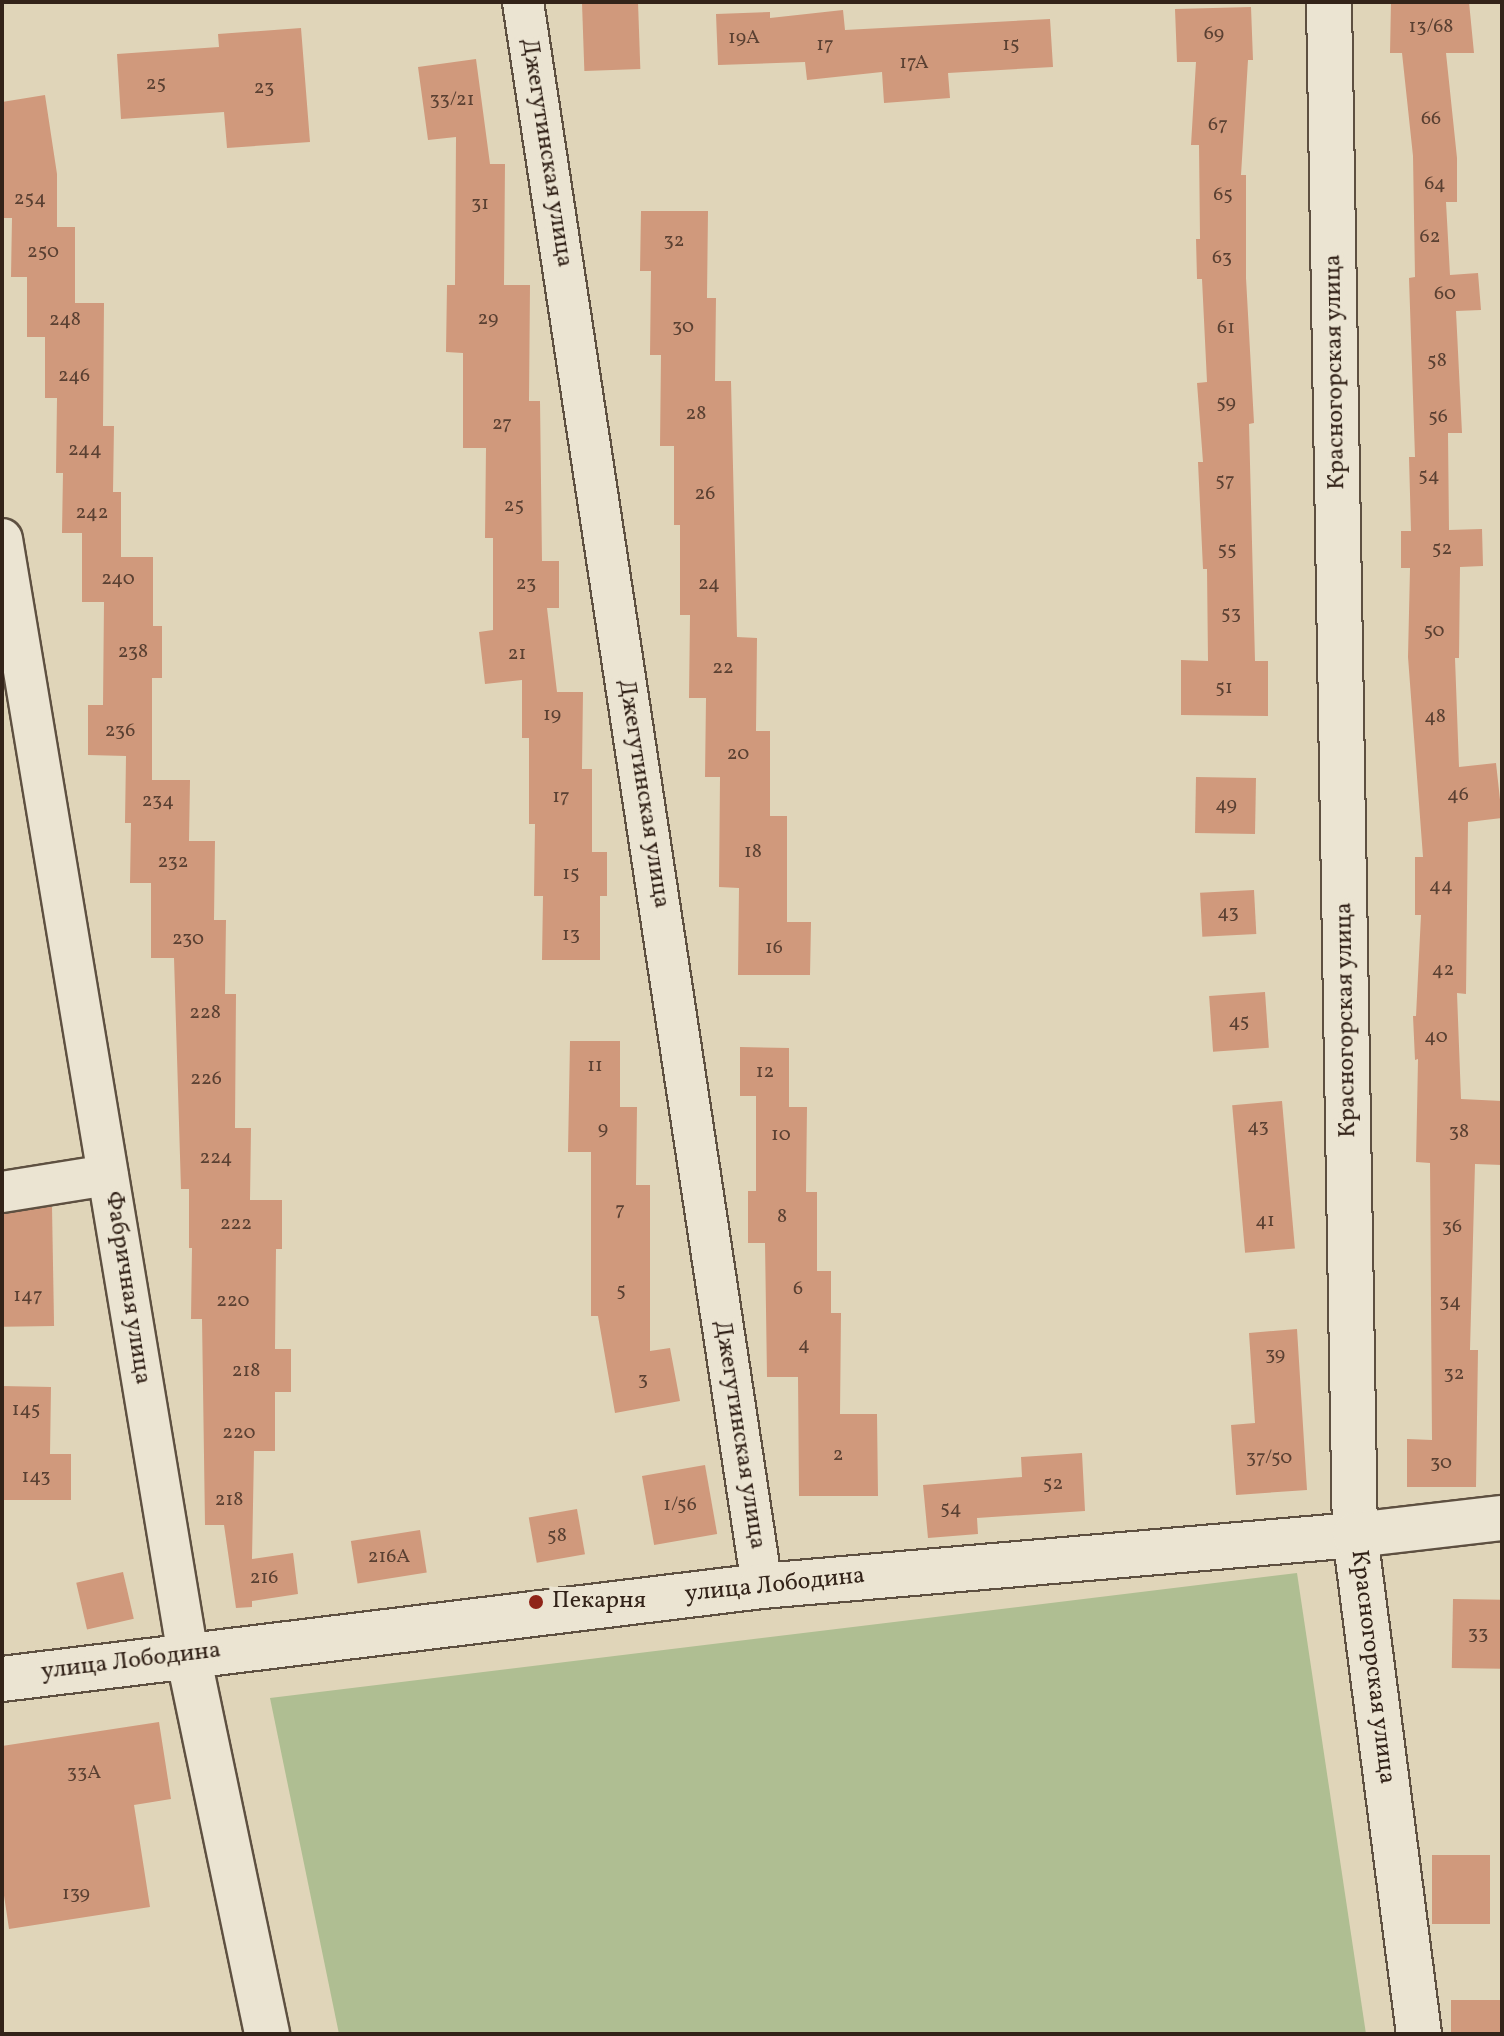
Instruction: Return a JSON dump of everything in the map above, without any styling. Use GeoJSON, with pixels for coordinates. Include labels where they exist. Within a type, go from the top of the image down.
{"type":"FeatureCollection","features":[{"type":"Feature","properties":{"kind":"street","name":"Джегутинская улица"},"geometry":{"type":"LineString","coordinates":[[523,2],[762,1586]]}},
{"type":"Feature","properties":{"kind":"street","name":"Красногорская улица"},"geometry":{"type":"LineString","coordinates":[[1329,2],[1355,1535],[1419,2034]]}},
{"type":"Feature","properties":{"kind":"street","name":"Фабричная улица"},"geometry":{"type":"LineString","coordinates":[[2,539],[188,1655],[267,2034]]}},
{"type":"Feature","properties":{"kind":"street"},"geometry":{"type":"LineString","coordinates":[[2,1192],[108,1175]]}},
{"type":"Feature","properties":{"kind":"street","name":"улица Лободина"},"geometry":{"type":"LineString","coordinates":[[2,1679],[762,1586],[1355,1535],[1502,1518]]}},
{"type":"Feature","properties":{"kind":"green space"},"geometry":{"type":"Polygon","coordinates":[[[1297,1573],[1366,2034],[339,2034],[270,1698],[1297,1573]]]}},
{"type":"Feature","properties":{"kind":"building"},"geometry":{"type":"Polygon","coordinates":[[[638,2],[640,69],[584,71],[582,4],[638,2]]]}},
{"type":"Feature","properties":{"kind":"building"},"geometry":{"type":"Polygon","coordinates":[[[1391,2],[1469,2],[1474,53],[1446,53],[1457,158],[1457,202],[1446,202],[1450,275],[1478,273],[1481,310],[1456,311],[1462,433],[1448,433],[1449,530],[1482,529],[1483,566],[1460,567],[1459,658],[1455,658],[1459,767],[1496,763],[1502,818],[1468,822],[1466,994],[1457,993],[1461,1099],[1502,1101],[1502,1165],[1475,1164],[1470,1350],[1478,1350],[1476,1487],[1407,1487],[1407,1439],[1432,1440],[1430,1163],[1416,1162],[1418,1059],[1415,1060],[1413,1016],[1416,1016],[1421,915],[1415,915],[1415,857],[1423,857],[1408,657],[1410,568],[1401,568],[1401,531],[1411,531],[1409,457],[1415,457],[1409,278],[1415,277],[1413,156],[1402,53],[1390,53],[1391,2]]]}},
{"type":"Feature","properties":{"kind":"building"},"geometry":{"type":"Polygon","coordinates":[[[1251,7],[1253,60],[1248,60],[1241,175],[1246,175],[1246,278],[1254,423],[1249,424],[1255,661],[1268,661],[1268,716],[1181,715],[1181,660],[1208,661],[1207,569],[1203,569],[1198,462],[1203,462],[1197,383],[1207,382],[1202,279],[1197,279],[1196,239],[1200,239],[1199,145],[1191,145],[1196,62],[1177,62],[1175,9],[1251,7]]]}},
{"type":"Feature","properties":{"kind":"building"},"geometry":{"type":"Polygon","coordinates":[[[843,10],[845,30],[1050,19],[1053,67],[948,73],[950,98],[884,103],[882,72],[807,80],[805,62],[718,65],[716,14],[770,12],[770,18],[843,10]]]}},
{"type":"Feature","properties":{"kind":"building"},"geometry":{"type":"Polygon","coordinates":[[[301,28],[310,142],[227,148],[224,112],[121,119],[117,54],[219,47],[218,34],[301,28]]]}},
{"type":"Feature","properties":{"kind":"building"},"geometry":{"type":"Polygon","coordinates":[[[476,59],[490,164],[505,164],[504,285],[530,285],[529,401],[540,401],[542,561],[559,561],[559,608],[547,608],[557,692],[583,692],[582,769],[592,769],[592,852],[607,852],[607,896],[600,896],[600,960],[542,960],[543,896],[534,896],[535,824],[529,824],[529,738],[522,738],[522,680],[485,684],[479,632],[493,630],[493,538],[485,538],[486,448],[463,448],[463,353],[446,352],[447,285],[455,285],[456,137],[428,140],[418,67],[476,59]]]}},
{"type":"Feature","properties":{"kind":"building"},"geometry":{"type":"Polygon","coordinates":[[[45,95],[57,174],[57,227],[75,227],[75,303],[104,303],[103,426],[114,426],[113,492],[121,492],[121,557],[153,557],[153,626],[162,626],[162,678],[152,678],[152,780],[190,780],[189,841],[215,841],[214,920],[226,920],[225,994],[236,994],[235,1128],[251,1128],[250,1200],[282,1200],[282,1249],[276,1249],[275,1349],[291,1349],[291,1392],[275,1392],[275,1451],[254,1451],[252,1559],[293,1553],[298,1594],[252,1601],[252,1607],[236,1608],[224,1525],[205,1525],[202,1319],[191,1319],[192,1248],[189,1248],[189,1189],[181,1189],[174,958],[151,958],[151,883],[130,883],[131,823],[125,823],[126,756],[88,755],[88,705],[103,705],[104,602],[82,602],[82,533],[62,533],[63,473],[56,473],[57,398],[45,398],[45,337],[27,337],[27,277],[11,277],[12,218],[2,218],[2,102],[45,95]]]}},
{"type":"Feature","properties":{"kind":"building"},"geometry":{"type":"Polygon","coordinates":[[[641,211],[708,211],[707,298],[716,298],[715,381],[731,381],[737,637],[757,638],[756,731],[770,731],[770,816],[787,816],[787,922],[811,922],[810,975],[738,975],[739,888],[719,887],[720,777],[705,777],[706,698],[689,698],[690,615],[680,615],[680,525],[674,525],[674,446],[660,446],[661,355],[650,355],[651,271],[640,271],[641,211]]]}},
{"type":"Feature","properties":{"kind":"building"},"geometry":{"type":"Polygon","coordinates":[[[1196,777],[1256,778],[1255,834],[1195,833],[1196,777]]]}},
{"type":"Feature","properties":{"kind":"building"},"geometry":{"type":"Polygon","coordinates":[[[1254,890],[1256,934],[1202,937],[1200,893],[1254,890]]]}},
{"type":"Feature","properties":{"kind":"building"},"geometry":{"type":"Polygon","coordinates":[[[1265,992],[1269,1048],[1213,1052],[1209,996],[1265,992]]]}},
{"type":"Feature","properties":{"kind":"building"},"geometry":{"type":"Polygon","coordinates":[[[570,1041],[620,1041],[620,1107],[637,1107],[636,1185],[650,1185],[650,1351],[670,1348],[680,1401],[615,1413],[598,1316],[591,1316],[591,1152],[568,1152],[570,1041]]]}},
{"type":"Feature","properties":{"kind":"building"},"geometry":{"type":"Polygon","coordinates":[[[740,1047],[789,1048],[789,1107],[807,1107],[806,1192],[817,1192],[817,1271],[831,1271],[831,1313],[841,1313],[840,1414],[877,1414],[878,1496],[799,1496],[798,1377],[767,1377],[765,1243],[748,1243],[748,1191],[756,1191],[756,1096],[740,1096],[740,1047]]]}},
{"type":"Feature","properties":{"kind":"building"},"geometry":{"type":"Polygon","coordinates":[[[1282,1101],[1295,1248],[1245,1253],[1232,1105],[1282,1101]]]}},
{"type":"Feature","properties":{"kind":"building"},"geometry":{"type":"Polygon","coordinates":[[[52,1207],[54,1326],[4,1327],[2,1208],[52,1207]]]}},
{"type":"Feature","properties":{"kind":"building"},"geometry":{"type":"Polygon","coordinates":[[[1297,1329],[1307,1490],[1236,1495],[1231,1425],[1255,1423],[1249,1333],[1297,1329]]]}},
{"type":"Feature","properties":{"kind":"building"},"geometry":{"type":"Polygon","coordinates":[[[2,1386],[51,1387],[50,1454],[71,1454],[71,1500],[2,1500],[2,1386]]]}},
{"type":"Feature","properties":{"kind":"building"},"geometry":{"type":"Polygon","coordinates":[[[1082,1453],[1085,1511],[977,1518],[978,1534],[928,1538],[923,1485],[1022,1477],[1021,1457],[1082,1453]]]}},
{"type":"Feature","properties":{"kind":"building"},"geometry":{"type":"Polygon","coordinates":[[[705,1465],[717,1534],[654,1545],[642,1476],[705,1465]]]}},
{"type":"Feature","properties":{"kind":"building"},"geometry":{"type":"Polygon","coordinates":[[[577,1509],[585,1554],[537,1563],[529,1518],[577,1509]]]}},
{"type":"Feature","properties":{"kind":"building"},"geometry":{"type":"Polygon","coordinates":[[[420,1530],[427,1572],[358,1583],[351,1541],[420,1530]]]}},
{"type":"Feature","properties":{"kind":"building"},"geometry":{"type":"Polygon","coordinates":[[[123,1572],[134,1619],[87,1630],[76,1583],[123,1572]]]}},
{"type":"Feature","properties":{"kind":"building"},"geometry":{"type":"Polygon","coordinates":[[[1453,1599],[1502,1600],[1501,1669],[1452,1668],[1453,1599]]]}},
{"type":"Feature","properties":{"kind":"building"},"geometry":{"type":"Polygon","coordinates":[[[159,1722],[171,1799],[134,1805],[150,1907],[9,1929],[2,1882],[2,1746],[159,1722]]]}},
{"type":"Feature","properties":{"kind":"building"},"geometry":{"type":"Polygon","coordinates":[[[1432,1855],[1490,1855],[1490,1924],[1432,1924],[1432,1855]]]}},
{"type":"Feature","properties":{"kind":"building"},"geometry":{"type":"Polygon","coordinates":[[[1451,2000],[1502,2000],[1502,2034],[1451,2034],[1451,2000]]]}},
{"type":"Feature","properties":{"kind":"place","name":"Пекарня"},"geometry":{"type":"Point","coordinates":[536,1602]}}]}
